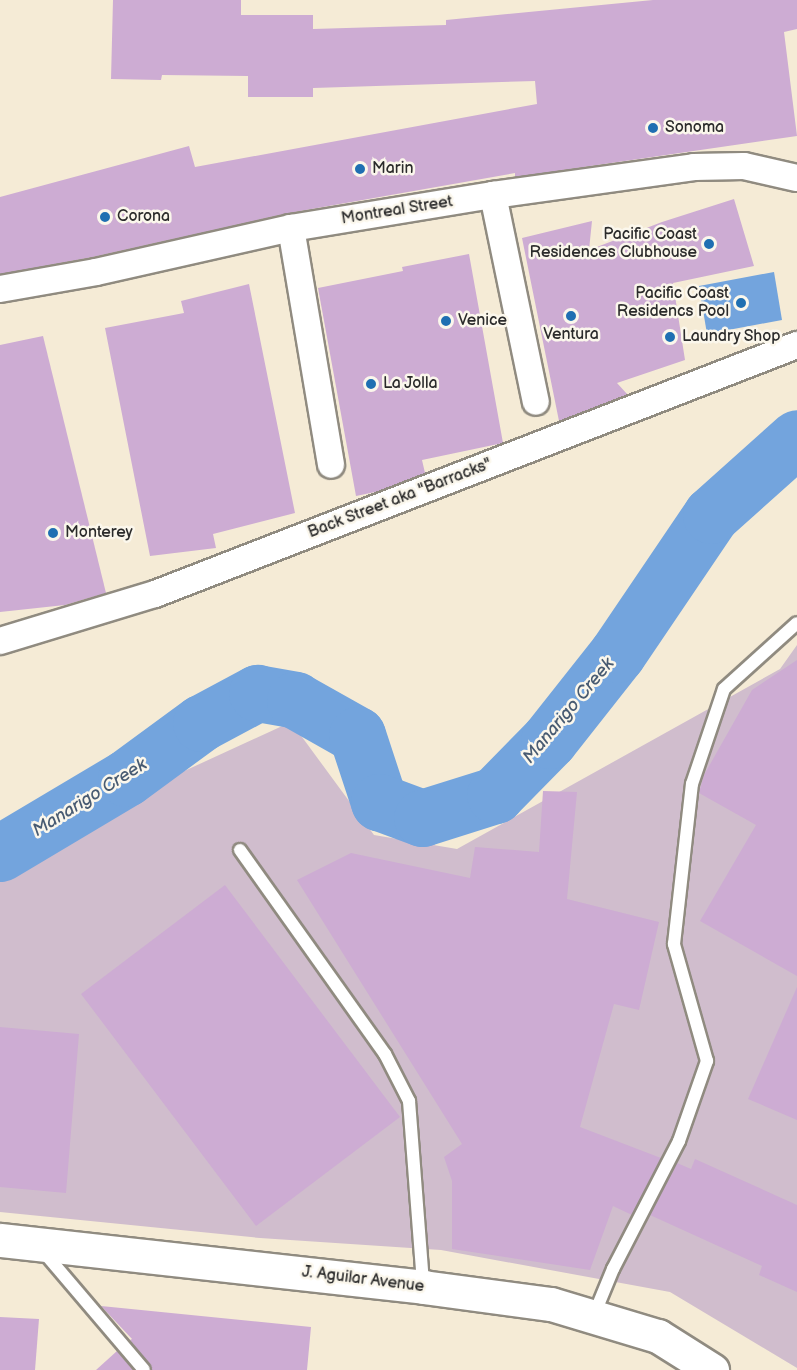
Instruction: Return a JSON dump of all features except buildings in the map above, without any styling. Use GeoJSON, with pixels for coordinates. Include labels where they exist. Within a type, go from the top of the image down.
{"type":"FeatureCollection","features":[{"type":"Feature","properties":{"kind":"main road","name":"J. Aguilar Avenue"},"geometry":{"type":"LineString","coordinates":[[0,1240],[423,1287],[551,1304],[658,1336],[712,1370]]}},
{"type":"Feature","properties":{"kind":"street","name":"Montreal Street"},"geometry":{"type":"LineString","coordinates":[[0,289],[96,272],[291,228],[494,195],[694,167],[744,166],[797,178]]}},
{"type":"Feature","properties":{"kind":"street"},"geometry":{"type":"LineString","coordinates":[[494,195],[536,402]]}},
{"type":"Feature","properties":{"kind":"street"},"geometry":{"type":"LineString","coordinates":[[291,228],[330,465]]}},
{"type":"Feature","properties":{"kind":"street","name":"Back Street aka \"Barracks\""},"geometry":{"type":"LineString","coordinates":[[0,641],[155,594],[797,345]]}},
{"type":"Feature","properties":{"kind":"lane"},"geometry":{"type":"LineString","coordinates":[[594,1315],[613,1269],[680,1141],[707,1060],[674,944],[692,784],[724,689],[797,623]]}},
{"type":"Feature","properties":{"kind":"lane"},"geometry":{"type":"LineString","coordinates":[[240,850],[385,1054],[409,1101],[423,1287]]}},
{"type":"Feature","properties":{"kind":"lane"},"geometry":{"type":"LineString","coordinates":[[35,1243],[144,1370]]}},
{"type":"Feature","properties":{"kind":"shaded area"},"geometry":{"type":"Polygon","coordinates":[[[797,645],[797,1368],[670,1292],[441,1250],[260,1238],[0,1212],[0,863],[34,840],[291,722],[374,835],[457,849],[780,669],[797,645]]]}},
{"type":"Feature","properties":{"kind":"water","name":"Pacific Coast Residencs Pool"},"geometry":{"type":"Polygon","coordinates":[[[774,272],[782,320],[707,334],[699,286],[774,272]]]}},
{"type":"Feature","properties":{"kind":"waterway","name":"Manarigo Creek"},"geometry":{"type":"LineString","coordinates":[[0,853],[126,778],[201,723],[257,693],[295,700],[357,735],[379,802],[422,818],[495,795],[549,740],[617,654],[711,515],[797,438]]}},
{"type":"Feature","properties":{"kind":"place","name":"Sonoma"},"geometry":{"type":"Point","coordinates":[653,128]}},
{"type":"Feature","properties":{"kind":"place","name":"Marin"},"geometry":{"type":"Point","coordinates":[360,169]}},
{"type":"Feature","properties":{"kind":"place","name":"Corona"},"geometry":{"type":"Point","coordinates":[105,217]}},
{"type":"Feature","properties":{"kind":"place","name":"Pacific Coast Residences Clubhouse"},"geometry":{"type":"Point","coordinates":[709,244]}},
{"type":"Feature","properties":{"kind":"place","name":"Pacific Coast Residencs Pool"},"geometry":{"type":"Point","coordinates":[741,303]}},
{"type":"Feature","properties":{"kind":"place","name":"Ventura"},"geometry":{"type":"Point","coordinates":[571,316]}},
{"type":"Feature","properties":{"kind":"place","name":"Venice"},"geometry":{"type":"Point","coordinates":[446,321]}},
{"type":"Feature","properties":{"kind":"place","name":"Laundry Shop"},"geometry":{"type":"Point","coordinates":[670,337]}},
{"type":"Feature","properties":{"kind":"place","name":"La Jolla"},"geometry":{"type":"Point","coordinates":[371,384]}},
{"type":"Feature","properties":{"kind":"place","name":"Monterey"},"geometry":{"type":"Point","coordinates":[53,533]}}]}
